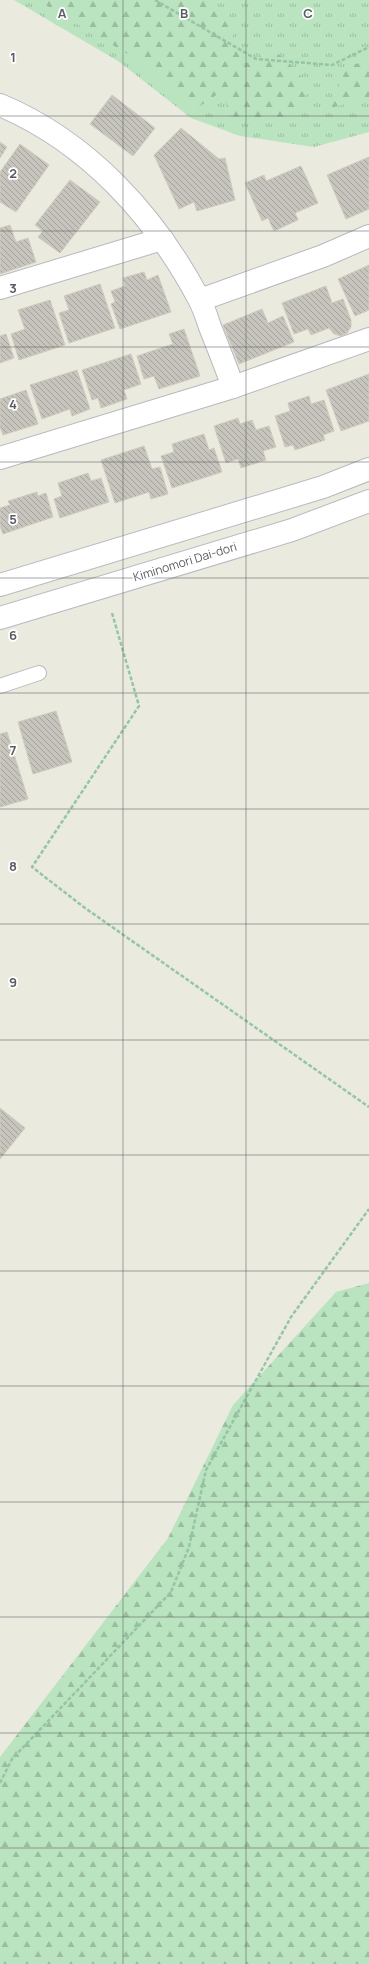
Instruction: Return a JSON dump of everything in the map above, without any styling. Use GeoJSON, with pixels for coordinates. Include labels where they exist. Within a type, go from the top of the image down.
{"type":"FeatureCollection","features":[{"type":"Feature","properties":{"kind":"street"},"geometry":{"type":"LineString","coordinates":[[0,105],[20,114],[70,145],[110,178],[139,208],[162,239],[200,300],[233,387]]}},
{"type":"Feature","properties":{"kind":"street"},"geometry":{"type":"LineString","coordinates":[[200,300],[324,256],[369,236]]}},
{"type":"Feature","properties":{"kind":"street"},"geometry":{"type":"LineString","coordinates":[[0,288],[162,239]]}},
{"type":"Feature","properties":{"kind":"street"},"geometry":{"type":"LineString","coordinates":[[0,458],[233,387],[369,339]]}},
{"type":"Feature","properties":{"kind":"street"},"geometry":{"type":"LineString","coordinates":[[0,585],[323,487],[369,469]]}},
{"type":"Feature","properties":{"kind":"street","name":"Kiminomori Dai-dori"},"geometry":{"type":"LineString","coordinates":[[0,618],[292,530],[369,501]]}},
{"type":"Feature","properties":{"kind":"street"},"geometry":{"type":"LineString","coordinates":[[93,556],[104,586]]}},
{"type":"Feature","properties":{"kind":"lane"},"geometry":{"type":"LineString","coordinates":[[0,686],[39,673]]}},
{"type":"Feature","properties":{"kind":"path"},"geometry":{"type":"LineString","coordinates":[[155,0],[256,59],[332,65],[369,47]]}},
{"type":"Feature","properties":{"kind":"path"},"geometry":{"type":"LineString","coordinates":[[104,586],[139,706],[32,867],[85,908],[369,1107]]}},
{"type":"Feature","properties":{"kind":"path"},"geometry":{"type":"LineString","coordinates":[[0,1783],[12,1759],[171,1592],[189,1547],[206,1470],[291,1317],[369,1209]]}},
{"type":"Feature","properties":{"kind":"green space"},"geometry":{"type":"Polygon","coordinates":[[[14,0],[369,0],[369,132],[314,147],[240,136],[191,118],[118,61],[14,0]]]}},
{"type":"Feature","properties":{"kind":"green space"},"geometry":{"type":"Polygon","coordinates":[[[37,0],[210,0],[229,17],[242,65],[274,50],[296,70],[310,88],[292,116],[257,118],[230,116],[222,91],[193,111],[131,56],[37,0]]]}},
{"type":"Feature","properties":{"kind":"green space"},"geometry":{"type":"Polygon","coordinates":[[[369,61],[369,97],[331,108],[346,66],[369,61]]]}},
{"type":"Feature","properties":{"kind":"green space"},"geometry":{"type":"Polygon","coordinates":[[[369,1283],[369,1964],[0,1964],[0,1757],[168,1538],[233,1405],[336,1292],[369,1283]]]}},
{"type":"Feature","properties":{"kind":"building"},"geometry":{"type":"Polygon","coordinates":[[[112,95],[155,128],[133,156],[90,124],[112,95]]]}},
{"type":"Feature","properties":{"kind":"building"},"geometry":{"type":"Polygon","coordinates":[[[181,128],[219,159],[225,158],[235,200],[197,211],[194,202],[179,209],[154,155],[181,128]]]}},
{"type":"Feature","properties":{"kind":"building"},"geometry":{"type":"Polygon","coordinates":[[[0,142],[7,147],[0,158],[0,142]]]}},
{"type":"Feature","properties":{"kind":"building"},"geometry":{"type":"Polygon","coordinates":[[[20,144],[49,165],[16,212],[0,202],[0,172],[20,144]]]}},
{"type":"Feature","properties":{"kind":"building"},"geometry":{"type":"Polygon","coordinates":[[[369,157],[369,209],[346,219],[327,175],[369,157]]]}},
{"type":"Feature","properties":{"kind":"building"},"geometry":{"type":"Polygon","coordinates":[[[301,166],[318,203],[295,213],[298,220],[274,231],[268,218],[262,221],[245,183],[264,175],[266,181],[301,166]]]}},
{"type":"Feature","properties":{"kind":"building"},"geometry":{"type":"Polygon","coordinates":[[[70,180],[100,202],[60,253],[38,237],[43,231],[35,225],[70,180]]]}},
{"type":"Feature","properties":{"kind":"building"},"geometry":{"type":"Polygon","coordinates":[[[10,225],[16,242],[28,238],[36,262],[0,274],[0,228],[10,225]]]}},
{"type":"Feature","properties":{"kind":"building"},"geometry":{"type":"Polygon","coordinates":[[[369,265],[369,310],[355,316],[338,279],[369,265]]]}},
{"type":"Feature","properties":{"kind":"building"},"geometry":{"type":"Polygon","coordinates":[[[144,272],[147,280],[158,275],[171,312],[120,329],[111,304],[115,302],[111,291],[125,286],[123,278],[144,272]]]}},
{"type":"Feature","properties":{"kind":"building"},"geometry":{"type":"Polygon","coordinates":[[[100,284],[115,328],[69,343],[59,313],[69,310],[64,296],[100,284]]]}},
{"type":"Feature","properties":{"kind":"building"},"geometry":{"type":"Polygon","coordinates":[[[326,286],[332,303],[343,299],[351,320],[351,327],[347,333],[341,336],[334,334],[329,328],[311,335],[308,329],[294,334],[282,303],[326,286]]]}},
{"type":"Feature","properties":{"kind":"building"},"geometry":{"type":"Polygon","coordinates":[[[50,300],[65,345],[19,360],[11,334],[25,329],[18,310],[50,300]]]}},
{"type":"Feature","properties":{"kind":"building"},"geometry":{"type":"Polygon","coordinates":[[[262,309],[268,323],[283,316],[294,342],[239,364],[223,325],[262,309]]]}},
{"type":"Feature","properties":{"kind":"building"},"geometry":{"type":"Polygon","coordinates":[[[184,329],[200,376],[159,389],[154,376],[144,379],[137,356],[173,344],[169,334],[184,329]]]}},
{"type":"Feature","properties":{"kind":"building"},"geometry":{"type":"Polygon","coordinates":[[[6,334],[14,358],[0,363],[0,336],[6,334]]]}},
{"type":"Feature","properties":{"kind":"building"},"geometry":{"type":"Polygon","coordinates":[[[131,354],[141,384],[124,390],[127,399],[101,408],[98,398],[92,400],[82,370],[131,354]]]}},
{"type":"Feature","properties":{"kind":"building"},"geometry":{"type":"Polygon","coordinates":[[[77,370],[90,409],[72,416],[70,409],[42,419],[30,385],[77,370]]]}},
{"type":"Feature","properties":{"kind":"building"},"geometry":{"type":"Polygon","coordinates":[[[369,374],[369,421],[341,431],[326,390],[369,374]]]}},
{"type":"Feature","properties":{"kind":"building"},"geometry":{"type":"Polygon","coordinates":[[[26,390],[38,424],[3,435],[0,427],[0,399],[26,390]]]}},
{"type":"Feature","properties":{"kind":"building"},"geometry":{"type":"Polygon","coordinates":[[[309,396],[311,404],[324,400],[334,431],[323,435],[325,440],[295,450],[293,445],[285,447],[275,416],[290,411],[288,403],[309,396]]]}},
{"type":"Feature","properties":{"kind":"building"},"geometry":{"type":"Polygon","coordinates":[[[238,418],[240,424],[252,420],[256,430],[269,426],[276,447],[263,451],[266,460],[241,468],[238,459],[226,463],[214,426],[238,418]]]}},
{"type":"Feature","properties":{"kind":"building"},"geometry":{"type":"Polygon","coordinates":[[[204,434],[209,450],[214,448],[222,472],[172,488],[161,456],[174,452],[172,444],[204,434]]]}},
{"type":"Feature","properties":{"kind":"building"},"geometry":{"type":"Polygon","coordinates":[[[144,446],[152,469],[160,467],[168,494],[151,499],[149,492],[115,503],[101,460],[144,446]]]}},
{"type":"Feature","properties":{"kind":"building"},"geometry":{"type":"Polygon","coordinates":[[[88,473],[91,481],[101,478],[109,502],[60,518],[54,499],[62,496],[58,483],[88,473]]]}},
{"type":"Feature","properties":{"kind":"building"},"geometry":{"type":"Polygon","coordinates":[[[37,492],[38,496],[46,493],[53,517],[3,534],[0,526],[0,508],[10,505],[8,501],[37,492]]]}},
{"type":"Feature","properties":{"kind":"building"},"geometry":{"type":"Polygon","coordinates":[[[56,711],[72,762],[33,774],[18,722],[56,711]]]}},
{"type":"Feature","properties":{"kind":"building"},"geometry":{"type":"Polygon","coordinates":[[[7,732],[28,799],[0,807],[0,734],[7,732]]]}},
{"type":"Feature","properties":{"kind":"building"},"geometry":{"type":"Polygon","coordinates":[[[0,1108],[25,1128],[0,1159],[0,1108]]]}}]}
